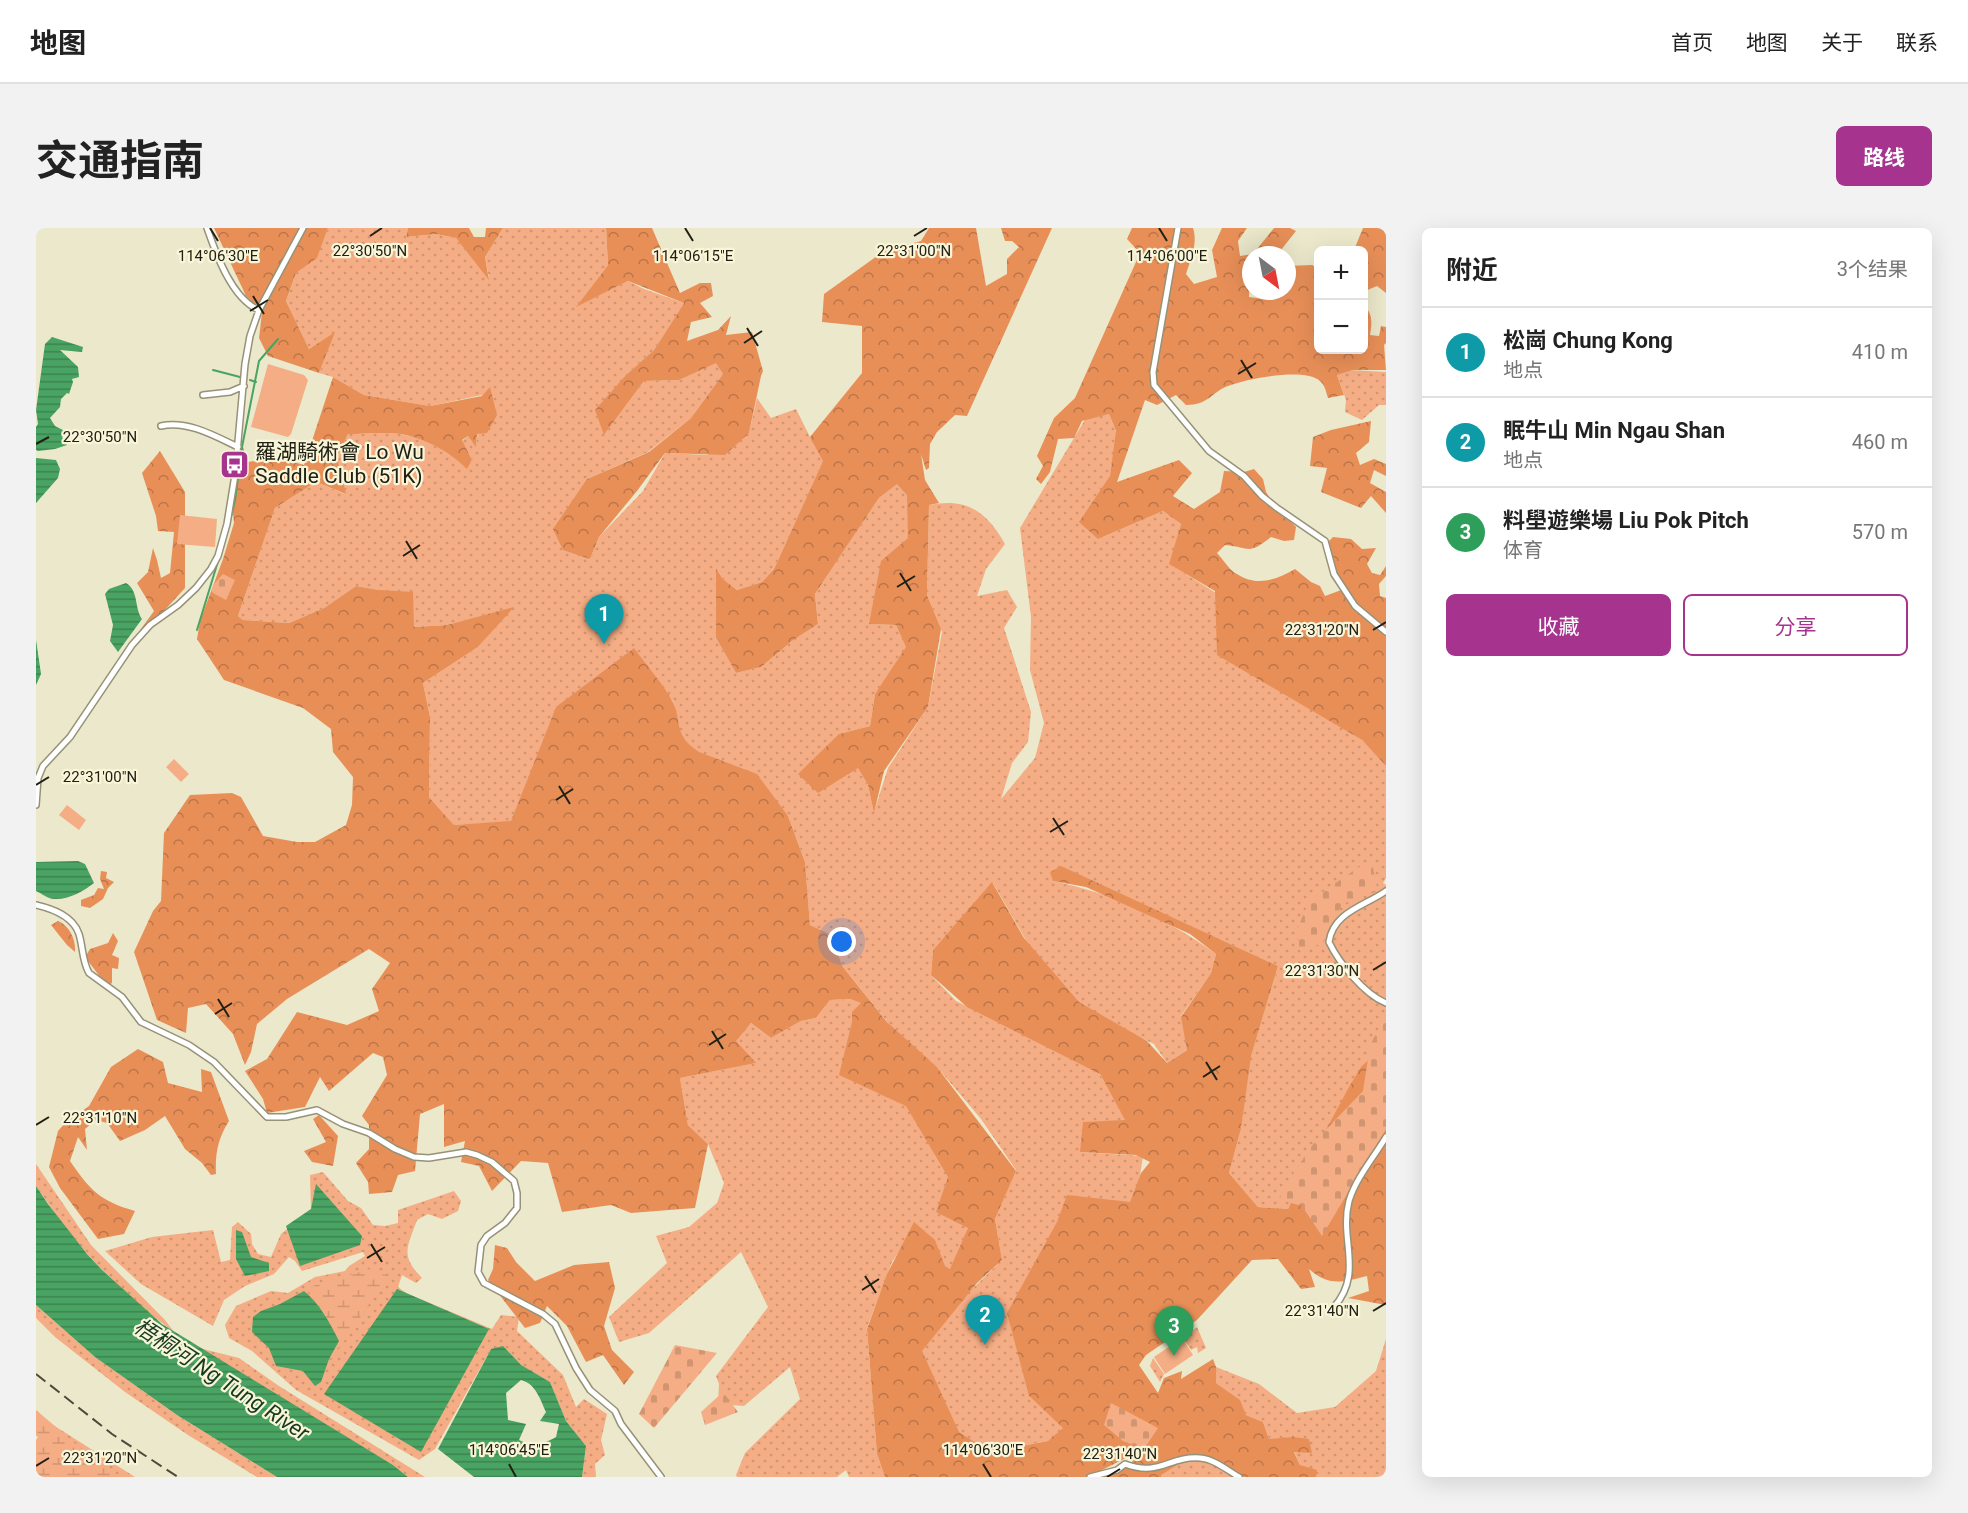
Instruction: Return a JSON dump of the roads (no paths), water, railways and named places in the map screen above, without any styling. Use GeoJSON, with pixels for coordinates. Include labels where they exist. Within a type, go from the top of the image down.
{"type":"FeatureCollection","features":[{"type":"Feature","properties":{"kind":"street"},"geometry":{"type":"LineString","coordinates":[[207,228],[215,250],[235,288],[247,302],[259,310]]}},
{"type":"Feature","properties":{"kind":"street"},"geometry":{"type":"LineString","coordinates":[[36,805],[38,778],[43,766],[70,737],[132,645],[150,626],[196,588],[215,562],[227,524],[238,447],[247,350],[259,310],[303,228]]}},
{"type":"Feature","properties":{"kind":"street"},"geometry":{"type":"LineString","coordinates":[[1178,228],[1153,372],[1154,385],[1209,451],[1244,476],[1277,508],[1325,541],[1334,574],[1355,606],[1386,632]]}},
{"type":"Feature","properties":{"kind":"street"},"geometry":{"type":"LineString","coordinates":[[203,395],[230,392],[244,387]]}},
{"type":"Feature","properties":{"kind":"street"},"geometry":{"type":"LineString","coordinates":[[161,426],[174,424],[188,426],[238,447]]}},
{"type":"Feature","properties":{"kind":"street"},"geometry":{"type":"LineString","coordinates":[[1386,891],[1373,901],[1346,913],[1337,922],[1330,934],[1329,942],[1356,981],[1369,993],[1386,1003]]}},
{"type":"Feature","properties":{"kind":"street"},"geometry":{"type":"LineString","coordinates":[[36,905],[50,908],[66,917],[74,925],[79,934],[89,972],[122,997],[141,1022],[189,1046],[214,1062],[267,1117],[286,1117],[317,1110],[343,1124],[369,1133],[395,1149],[414,1157],[429,1158],[466,1152],[477,1155],[492,1162],[514,1181],[518,1193],[517,1208],[505,1223],[488,1236],[481,1245],[478,1272],[484,1283],[543,1314],[555,1324],[576,1368],[590,1390],[615,1411],[621,1424],[661,1477]]}},
{"type":"Feature","properties":{"kind":"street"},"geometry":{"type":"LineString","coordinates":[[1334,1307],[1343,1298],[1349,1277],[1347,1218],[1349,1202],[1354,1188],[1386,1137]]}},
{"type":"Feature","properties":{"kind":"street"},"geometry":{"type":"LineString","coordinates":[[1155,1474],[1183,1462],[1201,1458],[1239,1477]]}},
{"type":"Feature","properties":{"kind":"street"},"geometry":{"type":"LineString","coordinates":[[1090,1477],[1117,1470],[1125,1464],[1139,1475]]}},
{"type":"Feature","properties":{"kind":"water"},"geometry":{"type":"Polygon","coordinates":[[[52,337],[83,347],[82,352],[60,350],[78,367],[79,377],[72,379],[69,394],[67,393],[61,399],[60,407],[50,418],[55,426],[67,432],[62,437],[67,445],[38,451],[36,450],[38,424],[36,410],[45,344],[52,337]]]}},
{"type":"Feature","properties":{"kind":"water"},"geometry":{"type":"Polygon","coordinates":[[[36,458],[56,460],[60,469],[58,478],[36,503],[36,458]]]}},
{"type":"Feature","properties":{"kind":"water"},"geometry":{"type":"Polygon","coordinates":[[[126,583],[133,590],[142,619],[118,652],[110,641],[113,625],[105,594],[109,589],[126,583]]]}},
{"type":"Feature","properties":{"kind":"water"},"geometry":{"type":"Polygon","coordinates":[[[36,640],[41,674],[36,685],[36,640]]]}},
{"type":"Feature","properties":{"kind":"water"},"geometry":{"type":"Polygon","coordinates":[[[78,861],[85,864],[94,883],[90,886],[76,894],[59,899],[49,898],[36,891],[36,862],[78,861]]]}},
{"type":"Feature","properties":{"kind":"water"},"geometry":{"type":"Polygon","coordinates":[[[316,1184],[362,1236],[360,1245],[300,1266],[286,1226],[311,1209],[316,1184]]]}},
{"type":"Feature","properties":{"kind":"water","name":"梧桐河 Ng Tung River"},"geometry":{"type":"Polygon","coordinates":[[[36,1186],[87,1254],[162,1324],[393,1465],[408,1477],[277,1477],[177,1415],[95,1357],[36,1305],[36,1186]]]}},
{"type":"Feature","properties":{"kind":"water"},"geometry":{"type":"Polygon","coordinates":[[[236,1230],[242,1232],[251,1257],[269,1263],[269,1271],[245,1276],[236,1259],[236,1230]]]}},
{"type":"Feature","properties":{"kind":"water"},"geometry":{"type":"Polygon","coordinates":[[[397,1289],[489,1329],[421,1452],[324,1394],[397,1289]]]}},
{"type":"Feature","properties":{"kind":"water"},"geometry":{"type":"Polygon","coordinates":[[[304,1291],[320,1308],[339,1341],[329,1359],[321,1382],[315,1386],[303,1371],[276,1366],[269,1348],[252,1332],[253,1317],[304,1291]]]}},
{"type":"Feature","properties":{"kind":"water"},"geometry":{"type":"Polygon","coordinates":[[[503,1346],[521,1365],[550,1382],[566,1421],[586,1446],[582,1477],[474,1477],[438,1449],[491,1349],[503,1346]],[[521,1380],[506,1393],[508,1420],[526,1424],[519,1440],[529,1444],[542,1443],[556,1437],[559,1424],[540,1421],[546,1412],[537,1393],[521,1380]]]}},
{"type":"Feature","properties":{"kind":"waterway"},"geometry":{"type":"LineString","coordinates":[[244,456],[242,447],[259,361],[278,339]]}},
{"type":"Feature","properties":{"kind":"waterway"},"geometry":{"type":"LineString","coordinates":[[213,370],[240,377]]}},
{"type":"Feature","properties":{"kind":"waterway"},"geometry":{"type":"LineString","coordinates":[[250,380],[256,382]]}},
{"type":"Feature","properties":{"kind":"waterway"},"geometry":{"type":"LineString","coordinates":[[230,521],[242,447]]}},
{"type":"Feature","properties":{"kind":"waterway"},"geometry":{"type":"LineString","coordinates":[[223,547],[227,533]]}},
{"type":"Feature","properties":{"kind":"waterway"},"geometry":{"type":"LineString","coordinates":[[197,630],[219,558]]}},
{"type":"Feature","properties":{"kind":"railway"},"geometry":{"type":"LineString","coordinates":[[36,1374],[112,1434],[178,1477]]}},
{"type":"Feature","properties":{"kind":"place","name":"羅湖騎術會 Lo Wu Saddle Club (51K)"},"geometry":{"type":"Point","coordinates":[234,464]}},
{"type":"Feature","properties":{"kind":"place","name":"松崗 Chung Kong"},"geometry":{"type":"Point","coordinates":[604,644]}},
{"type":"Feature","properties":{"kind":"place","name":"眠牛山 Min Ngau Shan"},"geometry":{"type":"Point","coordinates":[985,1345]}},
{"type":"Feature","properties":{"kind":"place","name":"料壆遊樂場 Liu Pok Pitch"},"geometry":{"type":"Point","coordinates":[1174,1356]}}]}
